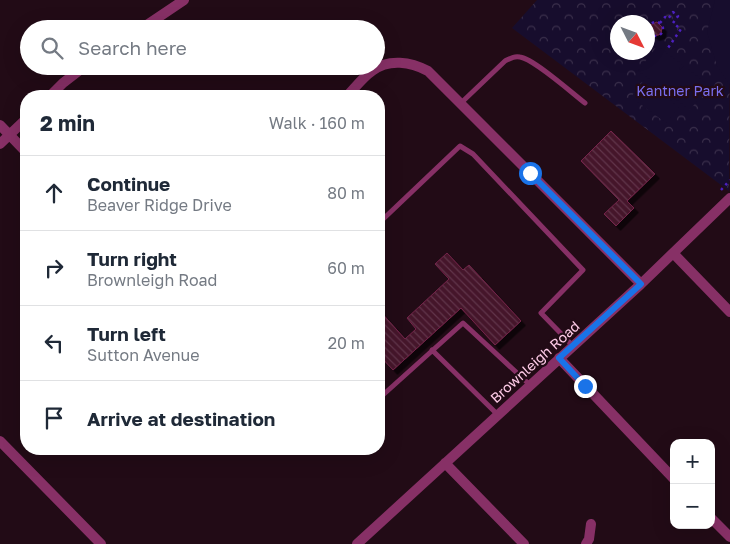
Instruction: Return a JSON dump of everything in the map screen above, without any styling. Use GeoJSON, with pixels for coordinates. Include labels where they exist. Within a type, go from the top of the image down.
{"type":"FeatureCollection","features":[{"type":"Feature","properties":{"kind":"street"},"geometry":{"type":"LineString","coordinates":[[154,20],[184,0]]}},
{"type":"Feature","properties":{"kind":"street"},"geometry":{"type":"LineString","coordinates":[[385,64],[392,62],[405,63],[428,71],[641,284]]}},
{"type":"Feature","properties":{"kind":"street"},"geometry":{"type":"LineString","coordinates":[[56,90],[74,75]]}},
{"type":"Feature","properties":{"kind":"street"},"geometry":{"type":"LineString","coordinates":[[353,90],[368,75]]}},
{"type":"Feature","properties":{"kind":"street"},"geometry":{"type":"LineString","coordinates":[[0,125],[20,146]]}},
{"type":"Feature","properties":{"kind":"street"},"geometry":{"type":"LineString","coordinates":[[0,144],[20,125]]}},
{"type":"Feature","properties":{"kind":"street","name":"Brownleigh Road"},"geometry":{"type":"LineString","coordinates":[[357,544],[641,284],[730,198]]}},
{"type":"Feature","properties":{"kind":"street"},"geometry":{"type":"LineString","coordinates":[[673,253],[730,312]]}},
{"type":"Feature","properties":{"kind":"street"},"geometry":{"type":"LineString","coordinates":[[559,358],[670,475]]}},
{"type":"Feature","properties":{"kind":"street"},"geometry":{"type":"LineString","coordinates":[[0,442],[101,544]]}},
{"type":"Feature","properties":{"kind":"street"},"geometry":{"type":"LineString","coordinates":[[445,463],[524,544]]}},
{"type":"Feature","properties":{"kind":"street"},"geometry":{"type":"LineString","coordinates":[[715,522],[730,537]]}},
{"type":"Feature","properties":{"kind":"street"},"geometry":{"type":"LineString","coordinates":[[586,544],[592,524]]}},
{"type":"Feature","properties":{"kind":"lane"},"geometry":{"type":"LineString","coordinates":[[460,104],[506,61],[512,57],[519,56],[536,65],[585,102]]}},
{"type":"Feature","properties":{"kind":"lane"},"geometry":{"type":"LineString","coordinates":[[385,217],[460,146],[473,154],[583,270],[541,313],[573,346]]}},
{"type":"Feature","properties":{"kind":"lane"},"geometry":{"type":"LineString","coordinates":[[385,393],[463,323],[530,385]]}},
{"type":"Feature","properties":{"kind":"lane"},"geometry":{"type":"LineString","coordinates":[[432,350],[498,414]]}},
{"type":"Feature","properties":{"kind":"path"},"geometry":{"type":"LineString","coordinates":[[660,24],[665,17],[668,19],[673,12],[678,16],[673,23],[681,29],[668,48]]}},
{"type":"Feature","properties":{"kind":"path"},"geometry":{"type":"LineString","coordinates":[[657,21],[660,24],[663,26],[662,34],[655,37],[648,32],[649,25],[657,21]]}},
{"type":"Feature","properties":{"kind":"green space","name":"Kantner Park"},"geometry":{"type":"Polygon","coordinates":[[[537,0],[730,0],[729,191],[512,28],[537,0]]]}},
{"type":"Feature","properties":{"kind":"green space"},"geometry":{"type":"Polygon","coordinates":[[[715,0],[730,0],[730,85],[717,66],[707,32],[715,0]]]}},
{"type":"Feature","properties":{"kind":"green space"},"geometry":{"type":"Polygon","coordinates":[[[657,46],[682,64],[679,68],[680,70],[684,66],[709,85],[690,110],[665,91],[668,86],[666,85],[663,89],[638,71],[646,60],[655,60],[655,49],[657,46]]]}},
{"type":"Feature","properties":{"kind":"green space"},"geometry":{"type":"Polygon","coordinates":[[[644,80],[679,107],[666,123],[631,97],[644,80]]]}},
{"type":"Feature","properties":{"kind":"building"},"geometry":{"type":"Polygon","coordinates":[[[657,22],[662,27],[661,34],[655,36],[655,23],[657,22]]]}},
{"type":"Feature","properties":{"kind":"building"},"geometry":{"type":"Polygon","coordinates":[[[611,131],[655,174],[627,201],[634,208],[616,226],[604,214],[619,200],[581,161],[611,131]]]}},
{"type":"Feature","properties":{"kind":"building"},"geometry":{"type":"Polygon","coordinates":[[[447,253],[463,270],[469,265],[521,321],[495,345],[461,308],[393,370],[385,361],[385,317],[405,339],[416,329],[407,318],[449,279],[435,264],[447,253]]]}},
{"type":"Feature","properties":{"kind":"route"},"geometry":{"type":"LineString","coordinates":[[530,173],[641,284],[559,358],[585,386]]}}]}
